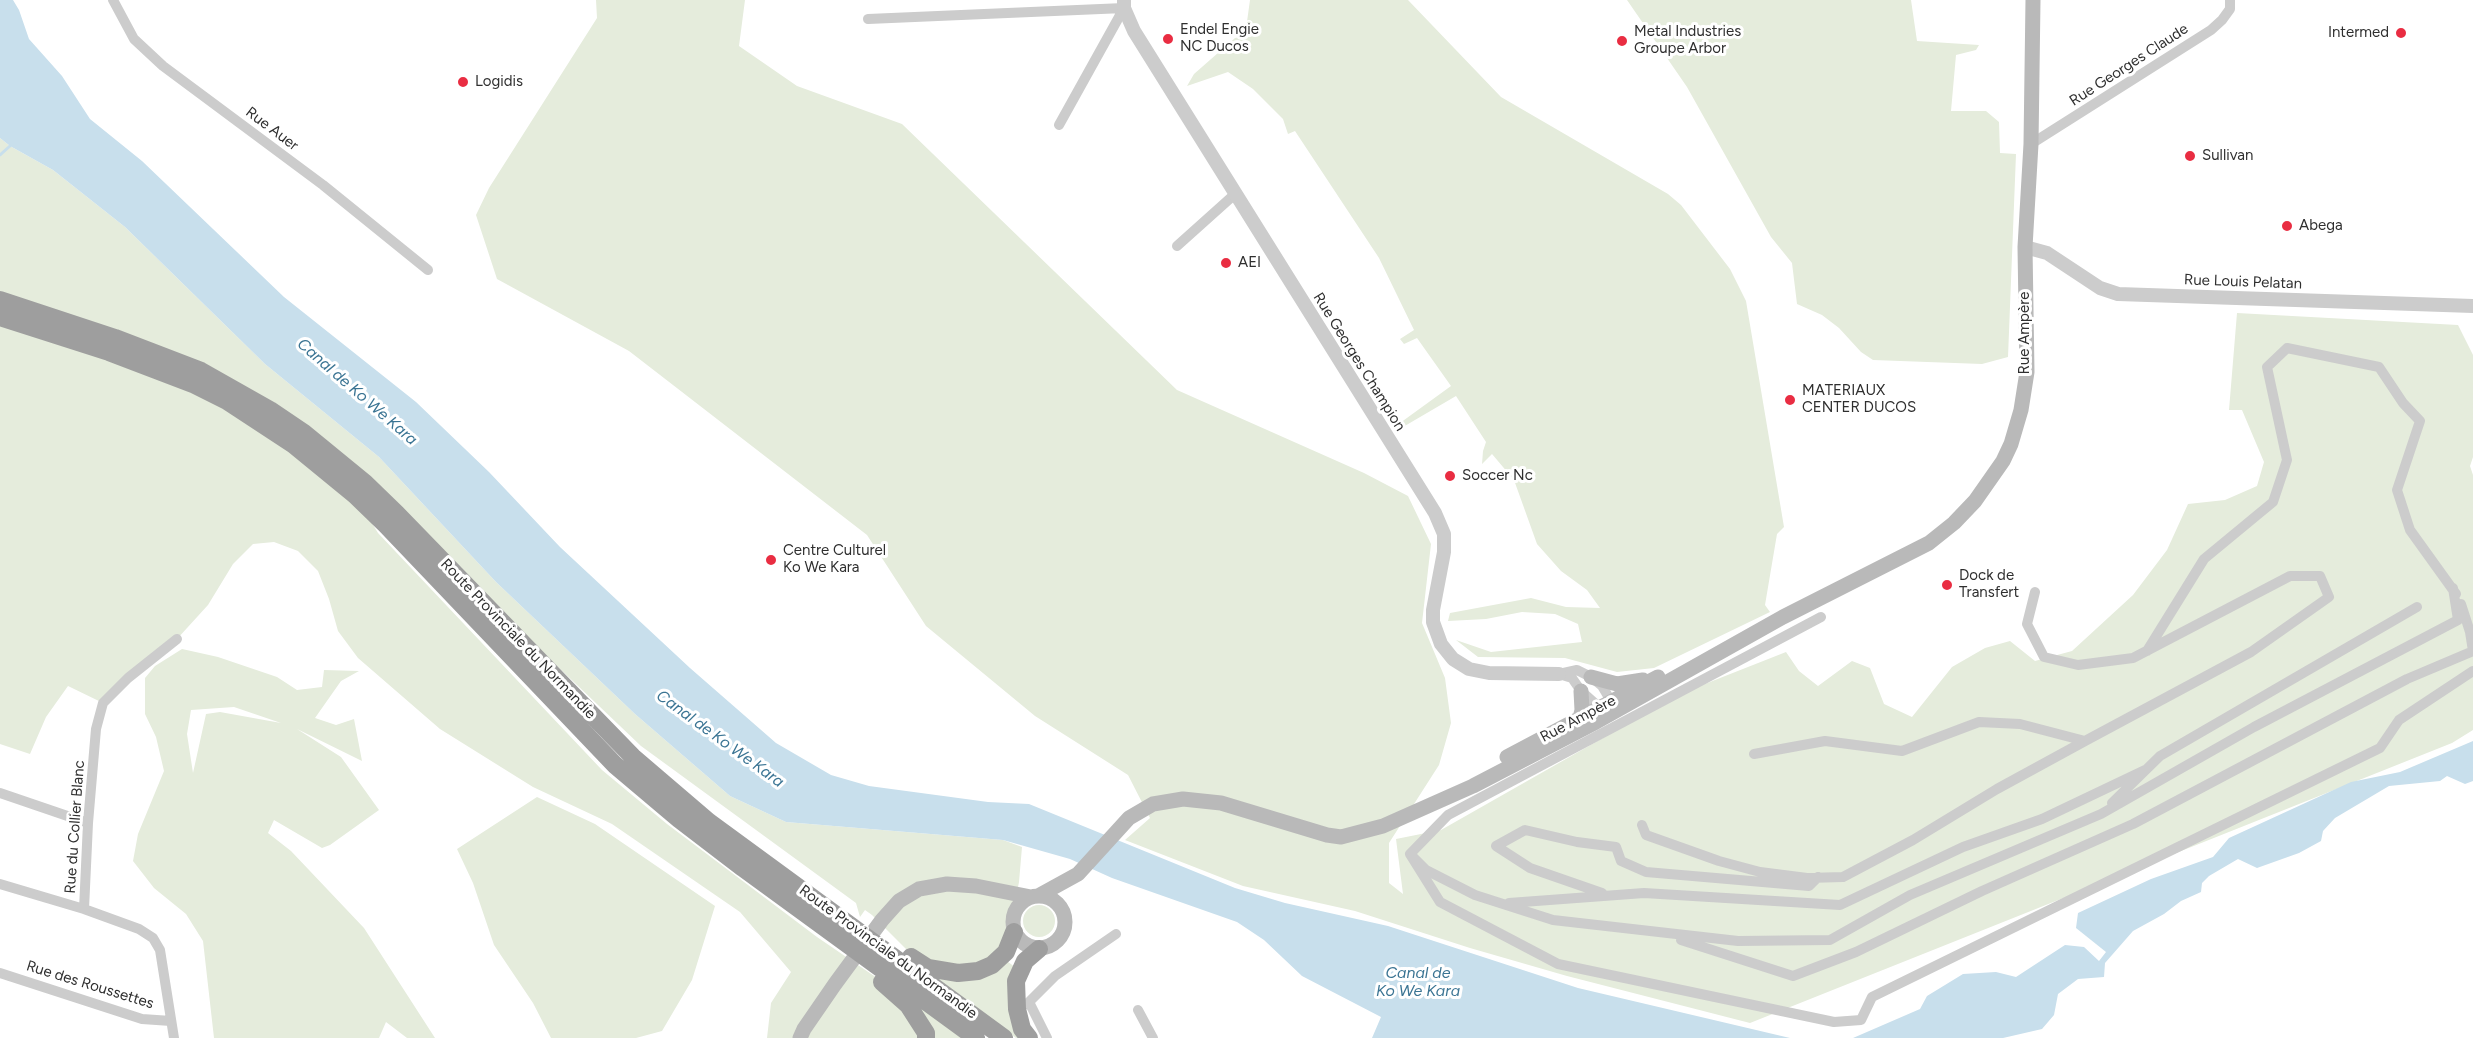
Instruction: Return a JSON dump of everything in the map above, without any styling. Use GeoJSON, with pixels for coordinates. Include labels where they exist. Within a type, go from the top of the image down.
{"type":"FeatureCollection","features":[{"type":"Feature","properties":{"kind":"highway","name":"Route Provinciale du Normandie"},"geometry":{"type":"LineString","coordinates":[[0,300],[115,338],[201,371],[270,410],[304,433],[365,483],[397,514],[633,758],[976,1038]]}},
{"type":"Feature","properties":{"kind":"highway","name":"Route Provinciale du Normandie"},"geometry":{"type":"LineString","coordinates":[[0,317],[109,352],[193,384],[235,406],[294,445],[355,495],[386,525],[615,765],[688,826],[1004,1038]]}},
{"type":"Feature","properties":{"kind":"highway"},"geometry":{"type":"LineString","coordinates":[[840,927],[880,936],[928,968],[958,973],[978,971],[992,965],[1006,952],[1013,925]]}},
{"type":"Feature","properties":{"kind":"highway"},"geometry":{"type":"LineString","coordinates":[[840,927],[883,983],[908,1005],[926,1033],[926,1038]]}},
{"type":"Feature","properties":{"kind":"highway"},"geometry":{"type":"LineString","coordinates":[[1029,1038],[1022,1029],[1023,1006],[1016,981],[1024,961],[1040,949]]}},
{"type":"Feature","properties":{"kind":"main road","name":"Rue Ampère"},"geometry":{"type":"LineString","coordinates":[[1082,871],[1129,818],[1153,804],[1183,799],[1221,803],[1327,835],[1341,837],[1383,826],[1518,763],[1629,704],[1754,633],[1929,543],[1954,523],[1993,478],[2011,444],[2021,410],[2027,372],[2025,247],[2031,144],[2033,0]]}},
{"type":"Feature","properties":{"kind":"main road","name":"Rue Ampère"},"geometry":{"type":"LineString","coordinates":[[1409,815],[1470,777],[1580,718],[1732,639],[1754,633]]}},
{"type":"Feature","properties":{"kind":"main road"},"geometry":{"type":"LineString","coordinates":[[1591,677],[1617,684],[1661,676]]}},
{"type":"Feature","properties":{"kind":"main road"},"geometry":{"type":"LineString","coordinates":[[1580,718],[1581,691]]}},
{"type":"Feature","properties":{"kind":"main road"},"geometry":{"type":"LineString","coordinates":[[1013,925],[1018,905],[1082,871]]}},
{"type":"Feature","properties":{"kind":"main road"},"geometry":{"type":"LineString","coordinates":[[976,886],[1006,906],[1013,925],[1024,944],[1040,949],[1059,939],[1065,926],[1070,891],[1082,871]]}},
{"type":"Feature","properties":{"kind":"main road"},"geometry":{"type":"LineString","coordinates":[[800,1038],[835,984],[882,920],[898,901],[919,889],[946,884],[976,886],[1035,896],[1053,900],[1058,904],[1065,918]]}},
{"type":"Feature","properties":{"kind":"street","name":"Rue Auer"},"geometry":{"type":"LineString","coordinates":[[113,0],[134,39],[164,66],[323,185],[428,270]]}},
{"type":"Feature","properties":{"kind":"street","name":"Rue Georges Claude"},"geometry":{"type":"LineString","coordinates":[[2031,144],[2211,30],[2230,9],[2230,0]]}},
{"type":"Feature","properties":{"kind":"street"},"geometry":{"type":"LineString","coordinates":[[868,19],[1124,4]]}},
{"type":"Feature","properties":{"kind":"street"},"geometry":{"type":"LineString","coordinates":[[1059,125],[1124,4]]}},
{"type":"Feature","properties":{"kind":"street","name":"Rue Georges Champion"},"geometry":{"type":"LineString","coordinates":[[1124,4],[1134,31],[1435,513],[1444,534],[1444,552],[1432,610],[1433,622],[1441,644],[1453,659],[1469,669],[1489,673],[1559,674],[1577,670],[1591,677]]}},
{"type":"Feature","properties":{"kind":"street"},"geometry":{"type":"LineString","coordinates":[[1177,246],[1235,194]]}},
{"type":"Feature","properties":{"kind":"street","name":"Rue Louis Pelatan"},"geometry":{"type":"LineString","coordinates":[[2025,247],[2047,253],[2100,288],[2118,294],[2473,306]]}},
{"type":"Feature","properties":{"kind":"street"},"geometry":{"type":"LineString","coordinates":[[2147,651],[2204,560],[2273,502],[2287,459],[2267,368],[2287,348],[2379,367],[2403,403],[2420,421],[2397,490],[2410,530],[2453,588],[2465,611],[2473,619]]}},
{"type":"Feature","properties":{"kind":"street"},"geometry":{"type":"LineString","coordinates":[[1642,825],[1646,835],[1719,861],[1760,872],[1843,877],[1913,840],[1997,789],[2251,652],[2329,597],[2320,576],[2290,576],[2133,658],[2078,666],[2044,657],[2027,624],[2034,592]]}},
{"type":"Feature","properties":{"kind":"street"},"geometry":{"type":"LineString","coordinates":[[1410,854],[1426,870],[1474,895],[1553,920],[1738,942],[1830,940],[1910,895],[2101,814],[2254,727],[2395,651],[2458,620],[2453,588]]}},
{"type":"Feature","properties":{"kind":"street"},"geometry":{"type":"LineString","coordinates":[[1661,933],[1793,976],[1856,952],[1982,891],[2133,824],[2397,684],[2473,651],[2470,632],[2459,598]]}},
{"type":"Feature","properties":{"kind":"street"},"geometry":{"type":"LineString","coordinates":[[2101,814],[2160,756],[2416,607]]}},
{"type":"Feature","properties":{"kind":"street"},"geometry":{"type":"LineString","coordinates":[[1410,854],[1448,815],[1821,617]]}},
{"type":"Feature","properties":{"kind":"street","name":"Rue du Collier Blanc"},"geometry":{"type":"LineString","coordinates":[[174,1038],[160,950],[153,938],[139,929],[84,909],[96,729],[103,703],[128,678],[177,639]]}},
{"type":"Feature","properties":{"kind":"street"},"geometry":{"type":"LineString","coordinates":[[1410,854],[1440,902],[1558,964],[1834,1022],[1861,1020],[1872,997],[2380,748],[2399,720],[2473,671]]}},
{"type":"Feature","properties":{"kind":"street"},"geometry":{"type":"LineString","coordinates":[[1559,674],[1572,678],[1581,691],[1606,706]]}},
{"type":"Feature","properties":{"kind":"street"},"geometry":{"type":"LineString","coordinates":[[1591,677],[1602,686],[1606,706]]}},
{"type":"Feature","properties":{"kind":"street"},"geometry":{"type":"LineString","coordinates":[[1518,763],[1606,706],[1629,704]]}},
{"type":"Feature","properties":{"kind":"street"},"geometry":{"type":"LineString","coordinates":[[1754,754],[1825,741],[1902,751],[1979,722],[2020,724],[2085,741]]}},
{"type":"Feature","properties":{"kind":"street"},"geometry":{"type":"LineString","coordinates":[[1503,904],[1644,893],[1840,905],[1963,847],[2042,819],[2145,770]]}},
{"type":"Feature","properties":{"kind":"street"},"geometry":{"type":"LineString","coordinates":[[0,793],[88,823]]}},
{"type":"Feature","properties":{"kind":"street"},"geometry":{"type":"LineString","coordinates":[[1608,896],[1530,868],[1496,846],[1525,830],[1577,842],[1616,847],[1621,861],[1646,872],[1809,886],[1818,877]]}},
{"type":"Feature","properties":{"kind":"street"},"geometry":{"type":"LineString","coordinates":[[0,884],[84,909]]}},
{"type":"Feature","properties":{"kind":"street"},"geometry":{"type":"LineString","coordinates":[[1047,1038],[1023,1006],[1055,976],[1116,934]]}},
{"type":"Feature","properties":{"kind":"street","name":"Rue des Roussettes"},"geometry":{"type":"LineString","coordinates":[[0,973],[142,1019],[171,1021]]}},
{"type":"Feature","properties":{"kind":"street"},"geometry":{"type":"LineString","coordinates":[[1138,1010],[1153,1038]]}},
{"type":"Feature","properties":{"kind":"green space"},"geometry":{"type":"Polygon","coordinates":[[[596,0],[745,0],[739,46],[797,86],[902,124],[1177,390],[1364,473],[1408,496],[1431,544],[1422,623],[1445,678],[1451,723],[1439,765],[1389,843],[1389,883],[1403,894],[1396,839],[1441,830],[1682,693],[1786,652],[1799,671],[1818,686],[1852,661],[1870,668],[1884,704],[1912,717],[1952,667],[1985,648],[2010,641],[2035,661],[2072,651],[2133,595],[2167,550],[2188,504],[2225,500],[2257,486],[2264,462],[2242,410],[2229,410],[2237,313],[2458,325],[2473,355],[2473,457],[2470,466],[2473,475],[2473,730],[2452,743],[1750,1023],[1567,976],[1355,911],[1243,886],[1125,840],[1150,818],[1128,775],[1035,716],[926,626],[867,535],[629,351],[497,279],[476,215],[489,188],[597,18],[596,0]]]}},
{"type":"Feature","properties":{"kind":"green space"},"geometry":{"type":"Polygon","coordinates":[[[1250,0],[1408,0],[1501,97],[1668,194],[1681,205],[1730,269],[1746,301],[1784,527],[1777,534],[1765,605],[1770,612],[1654,668],[1617,672],[1565,658],[1478,657],[1456,640],[1491,652],[1582,642],[1578,624],[1555,614],[1522,612],[1486,619],[1448,621],[1450,613],[1531,598],[1566,607],[1600,608],[1587,590],[1561,571],[1537,544],[1514,480],[1492,454],[1482,464],[1486,442],[1456,396],[1403,427],[1400,423],[1451,386],[1417,338],[1404,344],[1400,339],[1414,330],[1379,258],[1295,131],[1288,134],[1283,119],[1253,89],[1228,72],[1187,86],[1194,74],[1235,38],[1245,36],[1250,0]]]}},
{"type":"Feature","properties":{"kind":"green space"},"geometry":{"type":"Polygon","coordinates":[[[1627,0],[1911,0],[1917,41],[1979,45],[1976,50],[1956,55],[1951,111],[1986,111],[1999,122],[2000,153],[2016,154],[2008,357],[1982,364],[1873,360],[1861,352],[1839,328],[1822,315],[1797,304],[1792,263],[1771,237],[1687,87],[1627,0]]]}},
{"type":"Feature","properties":{"kind":"green space"},"geometry":{"type":"Polygon","coordinates":[[[0,138],[53,170],[125,227],[265,364],[379,457],[496,582],[635,714],[730,796],[786,822],[1003,840],[1022,847],[1019,882],[1004,959],[1015,967],[1024,1038],[1016,1038],[940,983],[872,915],[865,910],[860,917],[856,903],[641,746],[365,483],[334,457],[0,300],[0,138]]]}},
{"type":"Feature","properties":{"kind":"green space"},"geometry":{"type":"Polygon","coordinates":[[[0,317],[193,384],[355,495],[378,533],[602,770],[667,824],[817,937],[965,1038],[767,1038],[771,1003],[791,972],[740,912],[612,824],[533,787],[440,729],[358,658],[338,631],[318,571],[298,551],[274,542],[253,544],[233,564],[208,605],[177,639],[103,703],[68,686],[46,717],[30,754],[0,744],[0,317]]]}},
{"type":"Feature","properties":{"kind":"green space"},"geometry":{"type":"Polygon","coordinates":[[[182,649],[218,657],[277,677],[297,690],[322,687],[324,670],[359,671],[341,681],[315,718],[336,725],[354,719],[362,761],[297,729],[341,757],[379,810],[330,845],[322,848],[274,820],[268,833],[291,851],[364,928],[435,1038],[407,1038],[386,1022],[379,1038],[214,1038],[203,941],[186,914],[154,888],[133,861],[138,834],[164,771],[156,737],[145,714],[145,678],[155,666],[182,649]],[[234,707],[191,710],[187,734],[193,773],[206,714],[220,712],[281,723],[234,707]]]}},
{"type":"Feature","properties":{"kind":"green space"},"geometry":{"type":"Polygon","coordinates":[[[537,797],[595,824],[715,906],[692,980],[662,1031],[636,1038],[551,1038],[533,1003],[494,945],[473,883],[457,849],[537,797]]]}},
{"type":"Feature","properties":{"kind":"green space"},"geometry":{"type":"Polygon","coordinates":[[[1039,905],[1051,909],[1055,921],[1051,933],[1039,937],[1027,933],[1023,921],[1027,909],[1039,905]]]}},
{"type":"Feature","properties":{"kind":"water","name":"Canal de Ko We Kara"},"geometry":{"type":"Polygon","coordinates":[[[0,0],[13,0],[29,39],[62,76],[90,119],[142,161],[284,297],[416,402],[489,472],[560,547],[690,668],[776,743],[831,775],[869,786],[988,802],[1029,804],[1235,888],[1285,903],[1388,926],[1578,988],[1790,1038],[1372,1038],[1381,1017],[1302,976],[1264,940],[1237,922],[1112,878],[1070,859],[1003,840],[786,822],[730,796],[635,714],[496,582],[379,457],[265,364],[125,227],[53,170],[0,138],[0,0]]]}},
{"type":"Feature","properties":{"kind":"water"},"geometry":{"type":"Polygon","coordinates":[[[2473,741],[2473,781],[2465,784],[2447,776],[2440,781],[2389,786],[2335,818],[2323,831],[2321,841],[2299,853],[2257,868],[2238,859],[2209,876],[2202,883],[2201,892],[2181,901],[2164,914],[2133,931],[2105,963],[2104,977],[2078,979],[2058,994],[2054,1015],[2042,1029],[2003,1038],[1853,1038],[1920,1009],[1927,996],[1963,974],[1996,972],[2016,977],[2065,945],[2084,947],[2099,961],[2106,952],[2076,928],[2078,913],[2151,879],[2213,857],[2229,838],[2351,782],[2400,772],[2473,741]]]}},
{"type":"Feature","properties":{"kind":"waterway"},"geometry":{"type":"LineString","coordinates":[[0,155],[10,146]]}},
{"type":"Feature","properties":{"kind":"place","name":"Intermed"},"geometry":{"type":"Point","coordinates":[2401,33]}},
{"type":"Feature","properties":{"kind":"place","name":"Endel Engie NC Ducos"},"geometry":{"type":"Point","coordinates":[1168,39]}},
{"type":"Feature","properties":{"kind":"place","name":"Metal Industries Groupe Arbor"},"geometry":{"type":"Point","coordinates":[1622,41]}},
{"type":"Feature","properties":{"kind":"place","name":"Logidis"},"geometry":{"type":"Point","coordinates":[463,82]}},
{"type":"Feature","properties":{"kind":"place","name":"Sullivan"},"geometry":{"type":"Point","coordinates":[2190,156]}},
{"type":"Feature","properties":{"kind":"place","name":"Abega"},"geometry":{"type":"Point","coordinates":[2287,226]}},
{"type":"Feature","properties":{"kind":"place","name":"AEI"},"geometry":{"type":"Point","coordinates":[1226,263]}},
{"type":"Feature","properties":{"kind":"place","name":"MATERIAUX CENTER DUCOS"},"geometry":{"type":"Point","coordinates":[1790,400]}},
{"type":"Feature","properties":{"kind":"place","name":"Soccer Nc"},"geometry":{"type":"Point","coordinates":[1450,476]}},
{"type":"Feature","properties":{"kind":"place","name":"Centre Culturel Ko We Kara"},"geometry":{"type":"Point","coordinates":[771,560]}},
{"type":"Feature","properties":{"kind":"place","name":"Dock de Transfert"},"geometry":{"type":"Point","coordinates":[1947,585]}}]}
